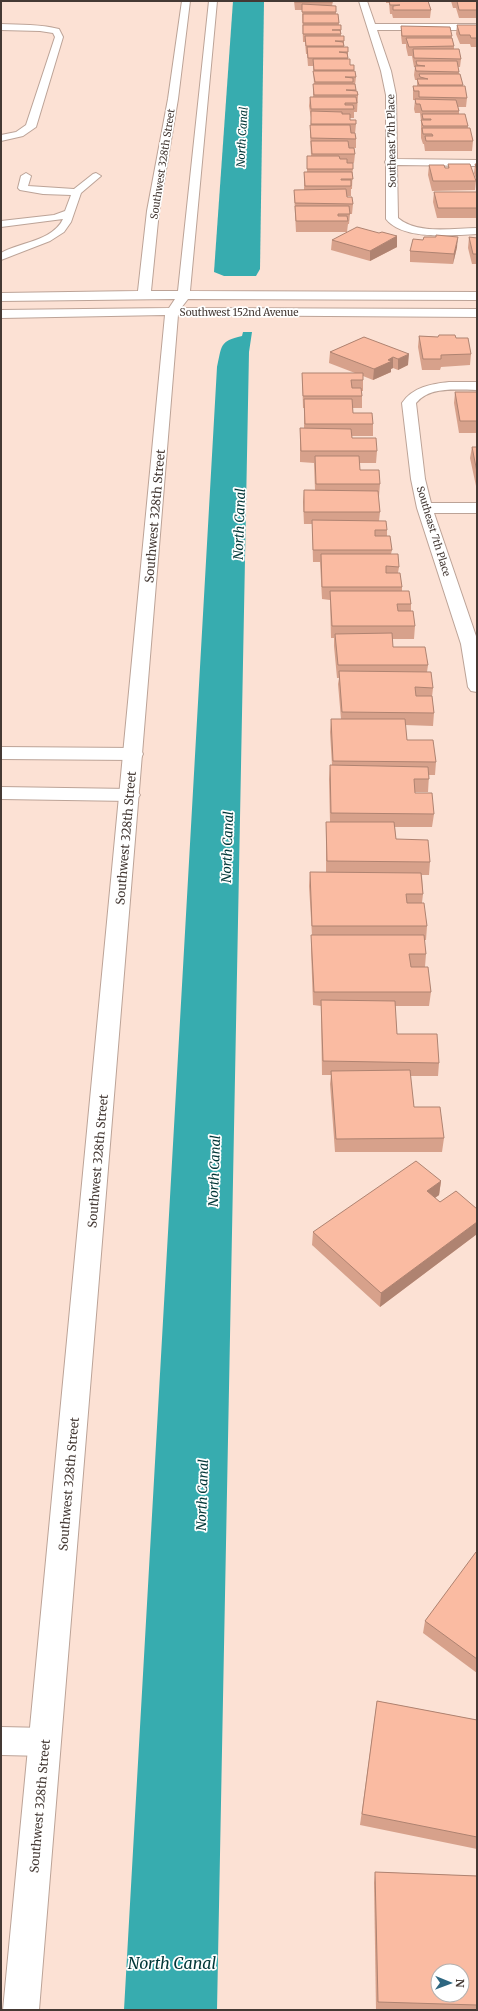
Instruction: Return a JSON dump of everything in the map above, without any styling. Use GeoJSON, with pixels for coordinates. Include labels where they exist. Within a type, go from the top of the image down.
{"type":"FeatureCollection","features":[{"type":"Feature","properties":{"kind":"street","name":"Southwest 328th Street"},"geometry":{"type":"LineString","coordinates":[[144,295],[153,211],[173,94],[186,1]]}},
{"type":"Feature","properties":{"kind":"street","name":"Southwest 328th Street"},"geometry":{"type":"LineString","coordinates":[[21,2010],[130,795],[178,303],[213,1]]}},
{"type":"Feature","properties":{"kind":"street","name":"Southeast 7th Place"},"geometry":{"type":"LineString","coordinates":[[363,1],[370,27],[386,71],[391,95],[390,162],[392,217],[395,222],[406,227],[424,231],[477,231]]}},
{"type":"Feature","properties":{"kind":"street"},"geometry":{"type":"LineString","coordinates":[[1,27],[46,29],[56,31],[59,37],[31,127],[19,134],[1,138]]}},
{"type":"Feature","properties":{"kind":"street"},"geometry":{"type":"LineString","coordinates":[[370,27],[477,27]]}},
{"type":"Feature","properties":{"kind":"street"},"geometry":{"type":"LineString","coordinates":[[390,162],[477,163]]}},
{"type":"Feature","properties":{"kind":"street","name":"Southwest 152nd Avenue"},"geometry":{"type":"LineString","coordinates":[[1,297],[144,295],[178,303],[477,313]]}},
{"type":"Feature","properties":{"kind":"street"},"geometry":{"type":"LineString","coordinates":[[144,295],[178,303]]}},
{"type":"Feature","properties":{"kind":"street","name":"Southwest 152nd Avenue"},"geometry":{"type":"LineString","coordinates":[[1,314],[178,303],[477,296]]}},
{"type":"Feature","properties":{"kind":"street","name":"Southeast 7th Place"},"geometry":{"type":"LineString","coordinates":[[477,386],[436,388],[418,394],[409,403],[418,479],[425,508],[470,644],[477,687]]}},
{"type":"Feature","properties":{"kind":"street"},"geometry":{"type":"LineString","coordinates":[[425,508],[477,508]]}},
{"type":"Feature","properties":{"kind":"street"},"geometry":{"type":"LineString","coordinates":[[1,753],[134,754]]}},
{"type":"Feature","properties":{"kind":"street"},"geometry":{"type":"LineString","coordinates":[[1,794],[130,795]]}},
{"type":"Feature","properties":{"kind":"lane"},"geometry":{"type":"LineString","coordinates":[[26,176],[22,188],[43,191],[77,192]]}},
{"type":"Feature","properties":{"kind":"lane"},"geometry":{"type":"LineString","coordinates":[[1,257],[12,250],[37,242],[60,230],[70,213],[77,192],[96,176]]}},
{"type":"Feature","properties":{"kind":"lane"},"geometry":{"type":"LineString","coordinates":[[1,224],[55,218],[70,213]]}},
{"type":"Feature","properties":{"kind":"lane"},"geometry":{"type":"LineString","coordinates":[[1,247],[12,250]]}},
{"type":"Feature","properties":{"kind":"lane"},"geometry":{"type":"LineString","coordinates":[[1,1741],[46,1742]]}},
{"type":"Feature","properties":{"kind":"water","name":"North Canal"},"geometry":{"type":"Polygon","coordinates":[[[233,1],[264,1],[260,269],[256,276],[224,276],[214,272],[233,1]]]}},
{"type":"Feature","properties":{"kind":"water","name":"North Canal"},"geometry":{"type":"Polygon","coordinates":[[[243,332],[252,332],[249,352],[217,2010],[124,2010],[217,367],[221,349],[225,342],[242,336],[243,332]]]}},
{"type":"Feature","properties":{"kind":"building"},"geometry":{"type":"Polygon","coordinates":[[[332,1],[332,2],[295,2],[332,1]]]}},
{"type":"Feature","properties":{"kind":"building"},"geometry":{"type":"Polygon","coordinates":[[[389,1],[428,1],[431,10],[393,10],[393,6],[400,5],[390,5],[389,1]]]}},
{"type":"Feature","properties":{"kind":"building"},"geometry":{"type":"Polygon","coordinates":[[[457,1],[477,1],[477,10],[459,10],[457,1]]]}},
{"type":"Feature","properties":{"kind":"building"},"geometry":{"type":"Polygon","coordinates":[[[302,4],[336,6],[336,12],[302,12],[302,4]]]}},
{"type":"Feature","properties":{"kind":"building"},"geometry":{"type":"Polygon","coordinates":[[[303,14],[338,14],[339,23],[303,23],[303,14]]]}},
{"type":"Feature","properties":{"kind":"building"},"geometry":{"type":"Polygon","coordinates":[[[303,25],[341,25],[341,34],[303,34],[303,25]]]}},
{"type":"Feature","properties":{"kind":"building"},"geometry":{"type":"Polygon","coordinates":[[[457,25],[477,25],[477,38],[471,38],[470,35],[460,35],[457,25]]]}},
{"type":"Feature","properties":{"kind":"building"},"geometry":{"type":"Polygon","coordinates":[[[401,26],[450,27],[452,36],[402,36],[401,26]]]}},
{"type":"Feature","properties":{"kind":"building"},"geometry":{"type":"Polygon","coordinates":[[[305,36],[344,36],[344,41],[335,41],[343,42],[344,46],[306,46],[305,36]]]}},
{"type":"Feature","properties":{"kind":"building"},"geometry":{"type":"Polygon","coordinates":[[[406,38],[452,38],[454,46],[409,47],[406,38]]]}},
{"type":"Feature","properties":{"kind":"building"},"geometry":{"type":"Polygon","coordinates":[[[307,47],[348,47],[348,52],[339,52],[347,53],[348,58],[308,58],[307,47]]]}},
{"type":"Feature","properties":{"kind":"building"},"geometry":{"type":"Polygon","coordinates":[[[413,49],[459,49],[461,59],[414,58],[413,49]]]}},
{"type":"Feature","properties":{"kind":"building"},"geometry":{"type":"Polygon","coordinates":[[[313,59],[350,59],[350,65],[354,65],[354,70],[314,70],[313,59]]]}},
{"type":"Feature","properties":{"kind":"building"},"geometry":{"type":"Polygon","coordinates":[[[416,61],[457,61],[459,72],[416,71],[415,66],[425,66],[417,65],[416,61]]]}},
{"type":"Feature","properties":{"kind":"building"},"geometry":{"type":"Polygon","coordinates":[[[313,71],[355,71],[356,77],[345,77],[353,78],[353,82],[315,82],[313,71]]]}},
{"type":"Feature","properties":{"kind":"building"},"geometry":{"type":"Polygon","coordinates":[[[419,74],[460,74],[463,85],[419,85],[417,79],[428,79],[420,77],[419,74]]]}},
{"type":"Feature","properties":{"kind":"building"},"geometry":{"type":"Polygon","coordinates":[[[313,84],[355,84],[356,90],[346,90],[357,91],[358,95],[314,95],[313,84]]]}},
{"type":"Feature","properties":{"kind":"building"},"geometry":{"type":"Polygon","coordinates":[[[413,86],[465,86],[467,98],[419,97],[419,91],[414,91],[413,86]]]}},
{"type":"Feature","properties":{"kind":"building"},"geometry":{"type":"Polygon","coordinates":[[[310,97],[356,97],[357,103],[345,103],[345,105],[353,105],[354,109],[311,109],[310,97]]]}},
{"type":"Feature","properties":{"kind":"building"},"geometry":{"type":"Polygon","coordinates":[[[415,99],[456,100],[459,111],[422,111],[420,104],[416,104],[415,99]]]}},
{"type":"Feature","properties":{"kind":"building"},"geometry":{"type":"Polygon","coordinates":[[[311,111],[342,112],[342,114],[350,114],[350,120],[356,120],[356,124],[311,124],[311,111]]]}},
{"type":"Feature","properties":{"kind":"building"},"geometry":{"type":"Polygon","coordinates":[[[422,114],[465,114],[468,126],[423,126],[421,120],[431,119],[423,119],[422,114]]]}},
{"type":"Feature","properties":{"kind":"building"},"geometry":{"type":"Polygon","coordinates":[[[310,125],[350,125],[351,133],[355,133],[356,139],[311,138],[310,125]]]}},
{"type":"Feature","properties":{"kind":"building"},"geometry":{"type":"Polygon","coordinates":[[[422,128],[470,128],[473,141],[426,141],[425,136],[433,136],[432,134],[423,134],[422,128]]]}},
{"type":"Feature","properties":{"kind":"building"},"geometry":{"type":"Polygon","coordinates":[[[311,141],[348,141],[349,148],[354,148],[355,154],[312,154],[311,141]]]}},
{"type":"Feature","properties":{"kind":"building"},"geometry":{"type":"Polygon","coordinates":[[[307,156],[339,156],[340,159],[347,159],[347,163],[353,163],[353,169],[307,169],[307,156]]]}},
{"type":"Feature","properties":{"kind":"building"},"geometry":{"type":"Polygon","coordinates":[[[448,164],[470,164],[476,181],[433,181],[429,165],[444,165],[445,168],[449,168],[448,164]]]}},
{"type":"Feature","properties":{"kind":"building"},"geometry":{"type":"Polygon","coordinates":[[[304,172],[352,172],[353,179],[341,179],[351,180],[351,186],[305,186],[304,172]]]}},
{"type":"Feature","properties":{"kind":"building"},"geometry":{"type":"Polygon","coordinates":[[[346,189],[347,197],[352,197],[353,204],[295,203],[294,190],[346,189]]]}},
{"type":"Feature","properties":{"kind":"building"},"geometry":{"type":"Polygon","coordinates":[[[434,192],[477,192],[477,208],[438,208],[434,192]]]}},
{"type":"Feature","properties":{"kind":"building"},"geometry":{"type":"Polygon","coordinates":[[[295,206],[349,206],[350,214],[338,214],[338,216],[347,216],[348,221],[296,221],[295,206]]]}},
{"type":"Feature","properties":{"kind":"building"},"geometry":{"type":"Polygon","coordinates":[[[357,227],[397,236],[370,251],[332,240],[357,227]]]}},
{"type":"Feature","properties":{"kind":"building"},"geometry":{"type":"Polygon","coordinates":[[[436,235],[458,237],[454,254],[410,251],[413,239],[423,240],[424,237],[436,237],[436,235]]]}},
{"type":"Feature","properties":{"kind":"building"},"geometry":{"type":"Polygon","coordinates":[[[469,237],[477,238],[477,254],[473,254],[469,237]]]}},
{"type":"Feature","properties":{"kind":"building"},"geometry":{"type":"Polygon","coordinates":[[[439,335],[455,335],[456,338],[468,338],[471,354],[441,355],[441,359],[423,359],[419,336],[438,337],[439,335]]]}},
{"type":"Feature","properties":{"kind":"building"},"geometry":{"type":"Polygon","coordinates":[[[364,337],[409,354],[398,359],[393,357],[388,360],[392,361],[374,369],[330,352],[364,337]]]}},
{"type":"Feature","properties":{"kind":"building"},"geometry":{"type":"Polygon","coordinates":[[[302,373],[363,373],[363,380],[351,380],[352,388],[361,388],[362,396],[303,396],[302,373]]]}},
{"type":"Feature","properties":{"kind":"building"},"geometry":{"type":"Polygon","coordinates":[[[455,392],[477,392],[477,421],[460,421],[455,392]]]}},
{"type":"Feature","properties":{"kind":"building"},"geometry":{"type":"Polygon","coordinates":[[[304,399],[352,399],[353,413],[372,413],[373,424],[305,424],[304,399]]]}},
{"type":"Feature","properties":{"kind":"building"},"geometry":{"type":"Polygon","coordinates":[[[300,428],[351,429],[352,438],[376,438],[377,451],[301,451],[300,428]]]}},
{"type":"Feature","properties":{"kind":"building"},"geometry":{"type":"Polygon","coordinates":[[[472,447],[477,447],[477,472],[472,447]]]}},
{"type":"Feature","properties":{"kind":"building"},"geometry":{"type":"Polygon","coordinates":[[[315,456],[359,456],[360,470],[379,470],[380,484],[316,484],[315,456]]]}},
{"type":"Feature","properties":{"kind":"building"},"geometry":{"type":"Polygon","coordinates":[[[304,490],[378,491],[380,512],[304,512],[304,490]]]}},
{"type":"Feature","properties":{"kind":"building"},"geometry":{"type":"Polygon","coordinates":[[[312,520],[386,521],[387,530],[375,530],[375,536],[390,536],[392,550],[313,550],[312,520]]]}},
{"type":"Feature","properties":{"kind":"building"},"geometry":{"type":"Polygon","coordinates":[[[321,554],[398,554],[399,567],[386,566],[386,573],[400,573],[402,587],[322,587],[321,554]]]}},
{"type":"Feature","properties":{"kind":"building"},"geometry":{"type":"Polygon","coordinates":[[[330,591],[409,591],[411,604],[397,604],[398,611],[413,611],[415,626],[332,626],[330,591]]]}},
{"type":"Feature","properties":{"kind":"building"},"geometry":{"type":"Polygon","coordinates":[[[392,633],[393,647],[425,647],[428,665],[338,665],[335,634],[392,633]]]}},
{"type":"Feature","properties":{"kind":"building"},"geometry":{"type":"Polygon","coordinates":[[[339,671],[431,672],[433,688],[415,687],[416,696],[432,696],[434,713],[342,712],[339,671]]]}},
{"type":"Feature","properties":{"kind":"building"},"geometry":{"type":"Polygon","coordinates":[[[331,719],[405,719],[407,740],[433,740],[436,762],[333,761],[331,719]]]}},
{"type":"Feature","properties":{"kind":"building"},"geometry":{"type":"Polygon","coordinates":[[[330,765],[428,767],[429,779],[414,779],[415,793],[432,793],[434,814],[331,813],[330,765]]]}},
{"type":"Feature","properties":{"kind":"building"},"geometry":{"type":"Polygon","coordinates":[[[326,822],[394,822],[396,839],[428,840],[430,862],[327,861],[326,822]]]}},
{"type":"Feature","properties":{"kind":"building"},"geometry":{"type":"Polygon","coordinates":[[[310,872],[421,873],[423,894],[406,894],[407,903],[424,903],[427,926],[312,926],[310,872]]]}},
{"type":"Feature","properties":{"kind":"building"},"geometry":{"type":"Polygon","coordinates":[[[311,935],[424,935],[426,954],[409,954],[411,967],[428,967],[431,992],[314,992],[311,935]]]}},
{"type":"Feature","properties":{"kind":"building"},"geometry":{"type":"Polygon","coordinates":[[[321,1000],[395,1001],[397,1034],[437,1034],[439,1063],[323,1061],[321,1000]]]}},
{"type":"Feature","properties":{"kind":"building"},"geometry":{"type":"Polygon","coordinates":[[[410,1070],[414,1107],[440,1107],[444,1138],[336,1139],[331,1071],[410,1070]]]}},
{"type":"Feature","properties":{"kind":"building"},"geometry":{"type":"Polygon","coordinates":[[[416,1161],[441,1181],[427,1191],[440,1202],[456,1191],[477,1209],[477,1222],[381,1293],[313,1232],[416,1161]]]}},
{"type":"Feature","properties":{"kind":"building"},"geometry":{"type":"Polygon","coordinates":[[[476,1552],[477,1553],[477,1659],[425,1621],[476,1552]]]}},
{"type":"Feature","properties":{"kind":"building"},"geometry":{"type":"Polygon","coordinates":[[[377,1701],[477,1720],[477,1837],[362,1814],[377,1701]]]}},
{"type":"Feature","properties":{"kind":"building"},"geometry":{"type":"Polygon","coordinates":[[[375,1872],[477,1876],[477,2005],[378,2002],[375,1872]]]}}]}
